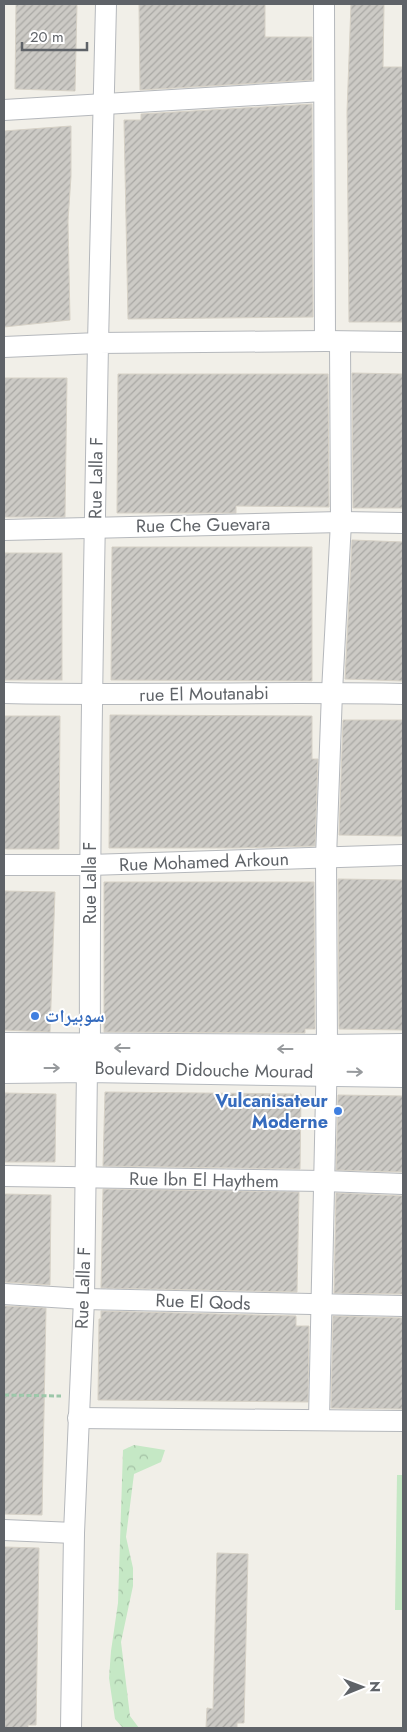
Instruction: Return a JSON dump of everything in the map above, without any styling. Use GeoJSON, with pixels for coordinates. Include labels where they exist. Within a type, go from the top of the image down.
{"type":"FeatureCollection","features":[{"type":"Feature","properties":{"kind":"main road","name":"Boulevard Didouche Mourad"},"geometry":{"type":"LineString","coordinates":[[4,1047],[89,1058],[326,1060],[403,1073]]}},
{"type":"Feature","properties":{"kind":"main road","name":"Boulevard Didouche Mourad"},"geometry":{"type":"LineString","coordinates":[[326,1060],[403,1048]]}},
{"type":"Feature","properties":{"kind":"main road","name":"Boulevard Didouche Mourad"},"geometry":{"type":"LineString","coordinates":[[4,1068],[89,1058]]}},
{"type":"Feature","properties":{"kind":"street","name":"Rue Lalla F"},"geometry":{"type":"LineString","coordinates":[[71,1728],[74,1533],[84,1299],[89,1058],[91,695],[106,4]]}},
{"type":"Feature","properties":{"kind":"street"},"geometry":{"type":"LineString","coordinates":[[320,1420],[326,1060],[326,858],[341,522],[323,91],[324,4]]}},
{"type":"Feature","properties":{"kind":"street"},"geometry":{"type":"LineString","coordinates":[[4,110],[323,91]]}},
{"type":"Feature","properties":{"kind":"street"},"geometry":{"type":"LineString","coordinates":[[4,347],[98,343],[403,342]]}},
{"type":"Feature","properties":{"kind":"street","name":"Rue Che Guevara"},"geometry":{"type":"LineString","coordinates":[[4,530],[341,522],[403,523]]}},
{"type":"Feature","properties":{"kind":"street","name":"rue El Moutanabi"},"geometry":{"type":"LineString","coordinates":[[4,693],[91,695],[332,692],[403,694]]}},
{"type":"Feature","properties":{"kind":"street","name":"Rue Mohamed Arkoun"},"geometry":{"type":"LineString","coordinates":[[4,865],[89,865],[403,855]]}},
{"type":"Feature","properties":{"kind":"street","name":"Rue Ibn El Haythem"},"geometry":{"type":"LineString","coordinates":[[4,1176],[403,1184]]}},
{"type":"Feature","properties":{"kind":"street","name":"Rue El Qods"},"geometry":{"type":"LineString","coordinates":[[4,1294],[84,1299],[403,1306]]}},
{"type":"Feature","properties":{"kind":"street"},"geometry":{"type":"LineString","coordinates":[[78,1418],[403,1421]]}},
{"type":"Feature","properties":{"kind":"street"},"geometry":{"type":"LineString","coordinates":[[4,1530],[74,1533]]}},
{"type":"Feature","properties":{"kind":"path"},"geometry":{"type":"LineString","coordinates":[[4,1395],[79,1396]]}},
{"type":"Feature","properties":{"kind":"green space"},"geometry":{"type":"Polygon","coordinates":[[[134,1445],[165,1450],[161,1462],[134,1474],[126,1537],[133,1568],[133,1586],[121,1642],[130,1716],[139,1728],[123,1728],[115,1719],[109,1678],[118,1603],[123,1450],[134,1445]]]}},
{"type":"Feature","properties":{"kind":"green space"},"geometry":{"type":"Polygon","coordinates":[[[397,1475],[403,1475],[403,1610],[395,1610],[397,1475]]]}},
{"type":"Feature","properties":{"kind":"building"},"geometry":{"type":"Polygon","coordinates":[[[16,4],[77,4],[75,91],[15,89],[16,4]]]}},
{"type":"Feature","properties":{"kind":"building"},"geometry":{"type":"Polygon","coordinates":[[[139,4],[265,4],[265,37],[312,37],[312,80],[140,90],[139,4]]]}},
{"type":"Feature","properties":{"kind":"building"},"geometry":{"type":"Polygon","coordinates":[[[351,4],[384,4],[383,67],[403,67],[403,322],[349,322],[347,112],[351,4]]]}},
{"type":"Feature","properties":{"kind":"building"},"geometry":{"type":"Polygon","coordinates":[[[312,104],[313,317],[128,319],[124,120],[141,120],[141,114],[312,104]]]}},
{"type":"Feature","properties":{"kind":"building"},"geometry":{"type":"Polygon","coordinates":[[[71,126],[71,176],[68,221],[70,320],[4,327],[4,131],[71,126]]]}},
{"type":"Feature","properties":{"kind":"building"},"geometry":{"type":"Polygon","coordinates":[[[352,373],[403,374],[403,508],[353,508],[352,373]]]}},
{"type":"Feature","properties":{"kind":"building"},"geometry":{"type":"Polygon","coordinates":[[[118,374],[328,374],[329,507],[236,506],[236,513],[117,513],[118,374]]]}},
{"type":"Feature","properties":{"kind":"building"},"geometry":{"type":"Polygon","coordinates":[[[4,378],[67,378],[65,517],[4,517],[4,378]]]}},
{"type":"Feature","properties":{"kind":"building"},"geometry":{"type":"Polygon","coordinates":[[[352,540],[403,542],[403,681],[345,679],[352,540]]]}},
{"type":"Feature","properties":{"kind":"building"},"geometry":{"type":"Polygon","coordinates":[[[112,547],[312,547],[312,681],[111,680],[112,547]]]}},
{"type":"Feature","properties":{"kind":"building"},"geometry":{"type":"Polygon","coordinates":[[[4,553],[62,553],[62,680],[4,680],[4,553]]]}},
{"type":"Feature","properties":{"kind":"building"},"geometry":{"type":"Polygon","coordinates":[[[110,715],[312,716],[312,759],[318,759],[315,846],[109,848],[110,715]]]}},
{"type":"Feature","properties":{"kind":"building"},"geometry":{"type":"Polygon","coordinates":[[[4,716],[60,716],[59,849],[4,849],[4,716]]]}},
{"type":"Feature","properties":{"kind":"building"},"geometry":{"type":"Polygon","coordinates":[[[343,720],[403,720],[403,836],[339,835],[343,720]]]}},
{"type":"Feature","properties":{"kind":"building"},"geometry":{"type":"Polygon","coordinates":[[[338,879],[403,880],[403,1030],[339,1029],[338,879]]]}},
{"type":"Feature","properties":{"kind":"building"},"geometry":{"type":"Polygon","coordinates":[[[104,882],[314,882],[315,1029],[305,1029],[305,1033],[104,1032],[104,882]]]}},
{"type":"Feature","properties":{"kind":"building"},"geometry":{"type":"Polygon","coordinates":[[[4,891],[55,892],[50,1032],[4,1030],[4,891]]]}},
{"type":"Feature","properties":{"kind":"building"},"geometry":{"type":"Polygon","coordinates":[[[105,1092],[301,1094],[300,1169],[103,1166],[105,1092]]]}},
{"type":"Feature","properties":{"kind":"building"},"geometry":{"type":"Polygon","coordinates":[[[4,1093],[56,1094],[55,1162],[4,1162],[4,1093]]]}},
{"type":"Feature","properties":{"kind":"building"},"geometry":{"type":"Polygon","coordinates":[[[338,1095],[403,1096],[403,1172],[336,1170],[338,1095]]]}},
{"type":"Feature","properties":{"kind":"building"},"geometry":{"type":"Polygon","coordinates":[[[103,1189],[299,1192],[297,1292],[101,1288],[103,1189]]]}},
{"type":"Feature","properties":{"kind":"building"},"geometry":{"type":"Polygon","coordinates":[[[336,1193],[403,1196],[403,1294],[334,1293],[336,1193]]]}},
{"type":"Feature","properties":{"kind":"building"},"geometry":{"type":"Polygon","coordinates":[[[4,1194],[51,1195],[50,1285],[4,1282],[4,1194]]]}},
{"type":"Feature","properties":{"kind":"building"},"geometry":{"type":"Polygon","coordinates":[[[4,1306],[46,1308],[42,1515],[4,1514],[4,1306]]]}},
{"type":"Feature","properties":{"kind":"building"},"geometry":{"type":"Polygon","coordinates":[[[101,1311],[296,1316],[296,1326],[309,1326],[308,1402],[98,1400],[99,1319],[101,1319],[101,1311]]]}},
{"type":"Feature","properties":{"kind":"building"},"geometry":{"type":"Polygon","coordinates":[[[333,1316],[403,1318],[403,1409],[331,1408],[333,1316]]]}},
{"type":"Feature","properties":{"kind":"building"},"geometry":{"type":"Polygon","coordinates":[[[4,1547],[39,1548],[36,1725],[28,1725],[28,1728],[4,1728],[4,1547]]]}},
{"type":"Feature","properties":{"kind":"building"},"geometry":{"type":"Polygon","coordinates":[[[217,1553],[248,1554],[244,1723],[237,1723],[237,1728],[206,1728],[207,1708],[213,1709],[217,1553]]]}},
{"type":"Feature","properties":{"kind":"place","name":"سوبيرات"},"geometry":{"type":"Point","coordinates":[35,1016]}},
{"type":"Feature","properties":{"kind":"place","name":"Vulcanisateur Moderne"},"geometry":{"type":"Point","coordinates":[338,1111]}}]}
